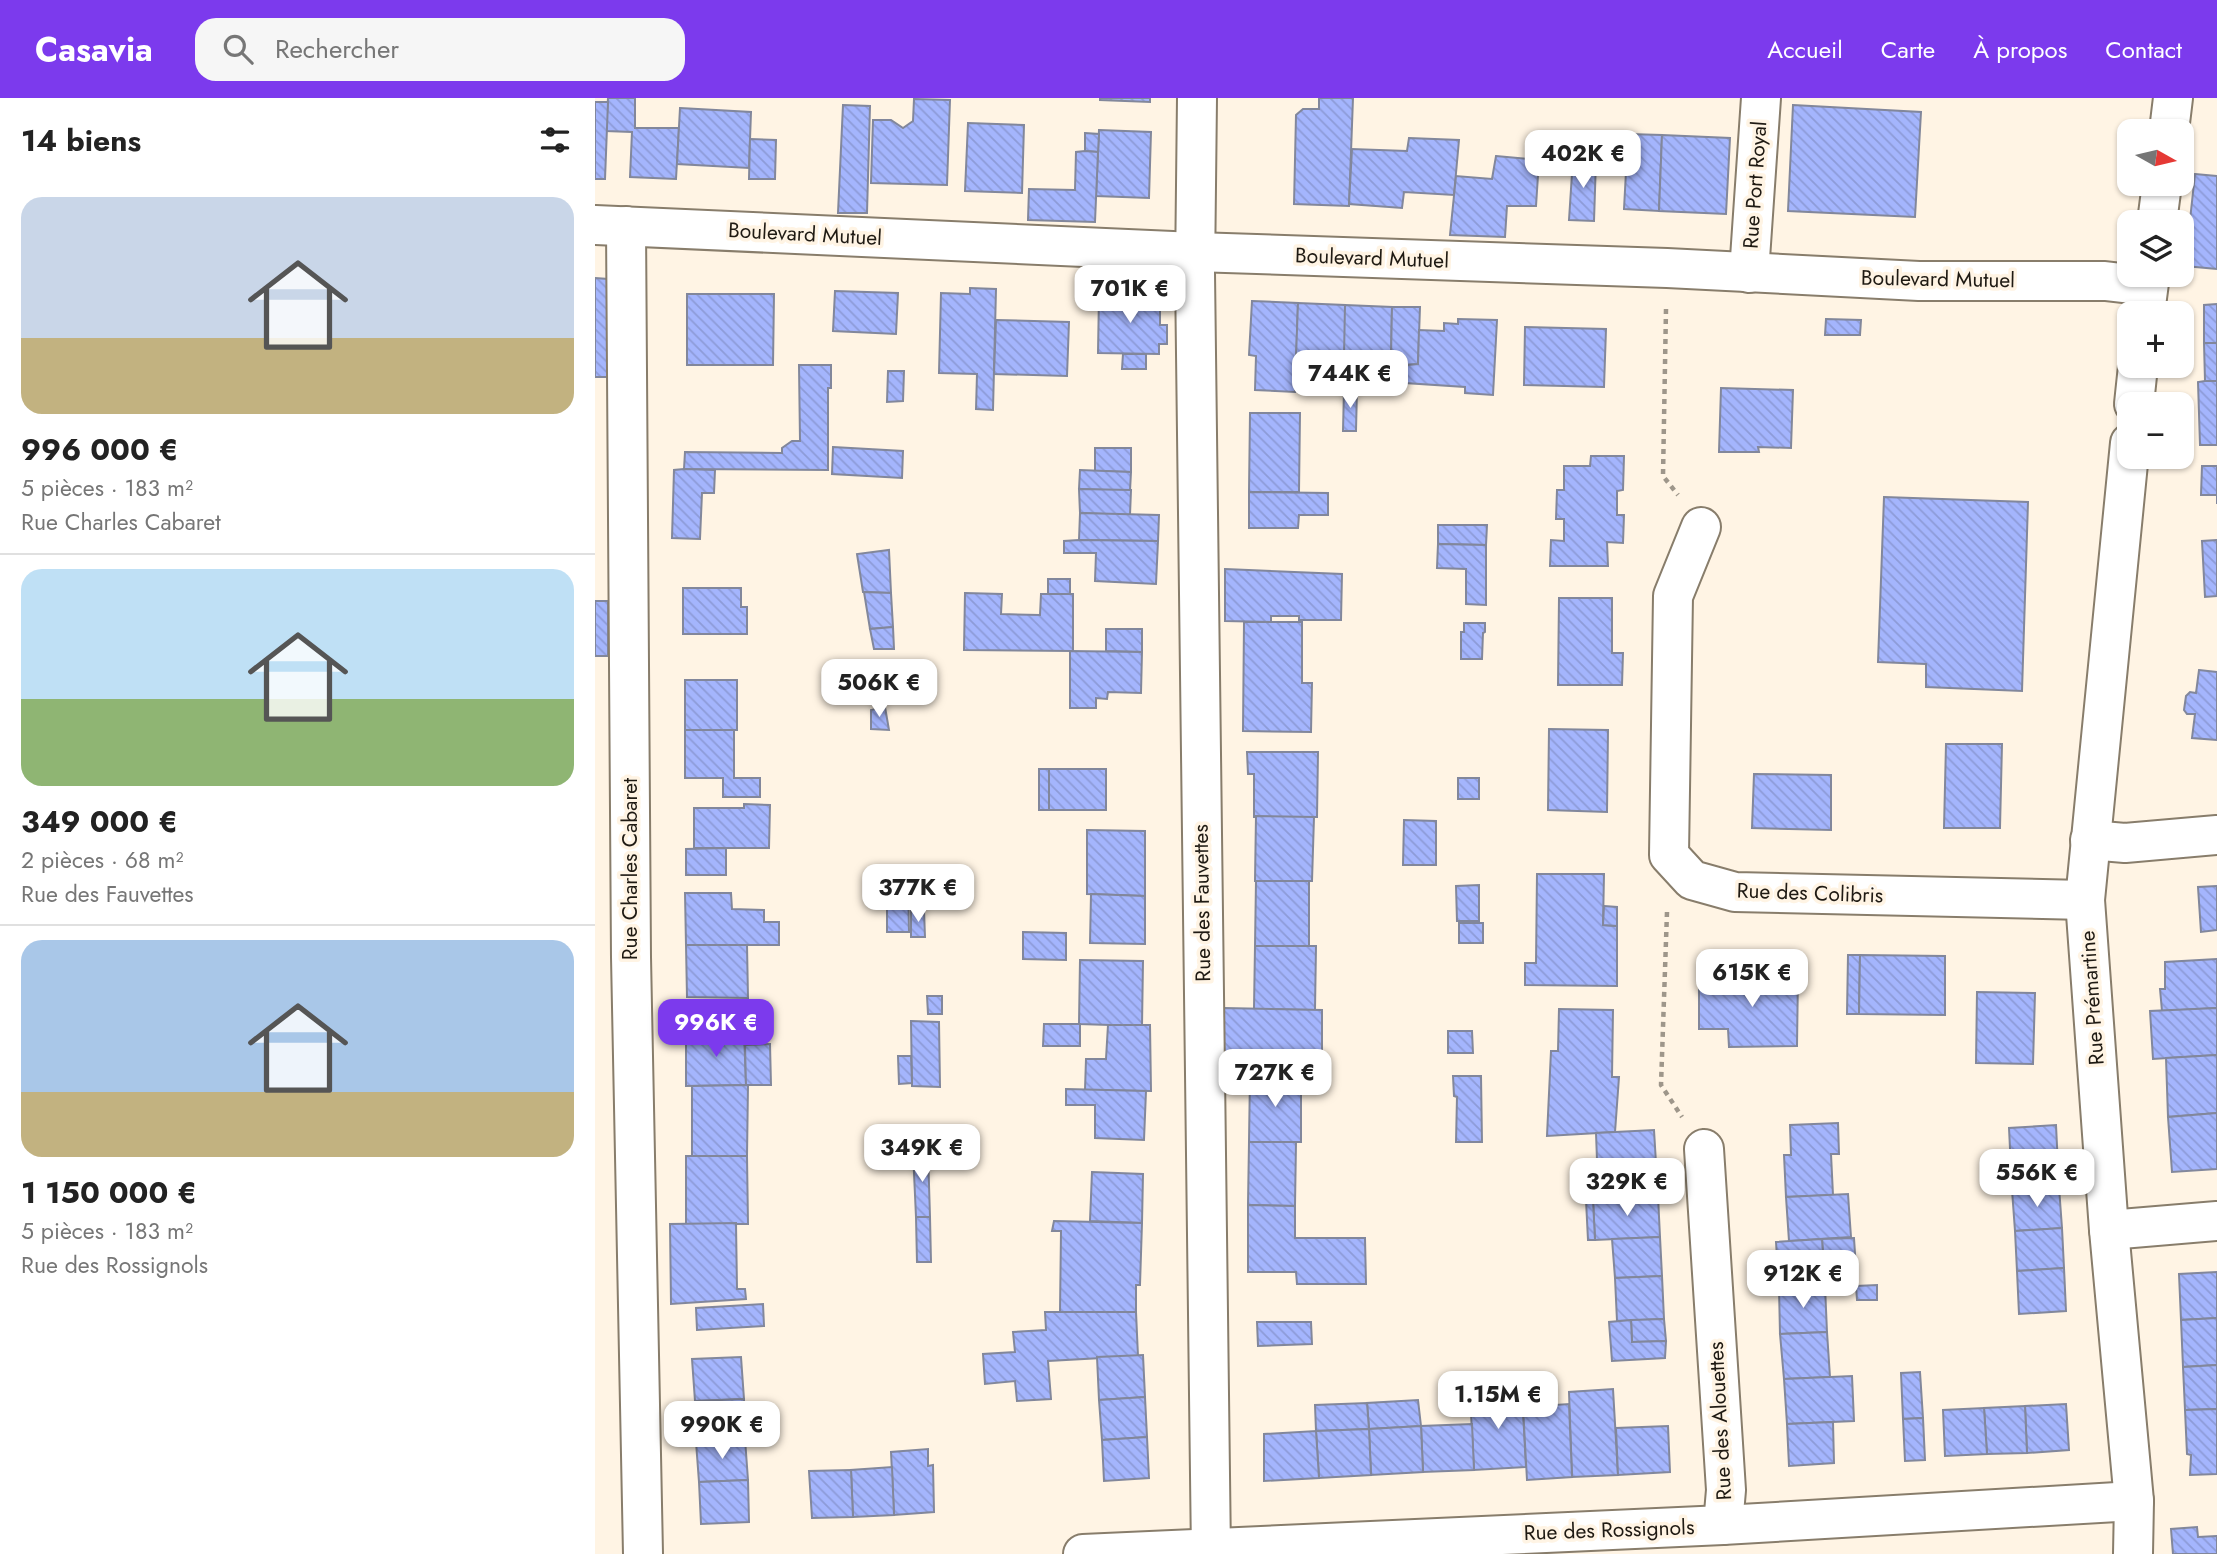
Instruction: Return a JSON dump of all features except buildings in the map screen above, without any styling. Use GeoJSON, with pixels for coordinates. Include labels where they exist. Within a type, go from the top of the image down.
{"type":"FeatureCollection","features":[{"type":"Feature","properties":{"kind":"street","name":"Rue des Fauvettes"},"geometry":{"type":"LineString","coordinates":[[1197,98],[1195,252],[1211,1551]]}},
{"type":"Feature","properties":{"kind":"street","name":"Rue Port Royal"},"geometry":{"type":"LineString","coordinates":[[1749,273],[1761,98]]}},
{"type":"Feature","properties":{"kind":"street"},"geometry":{"type":"LineString","coordinates":[[2170,119],[2173,98]]}},
{"type":"Feature","properties":{"kind":"street","name":"Boulevard Mutuel"},"geometry":{"type":"LineString","coordinates":[[610,225],[1195,252],[1667,268],[1919,281],[2105,281],[2148,291]]}},
{"type":"Feature","properties":{"kind":"street","name":"Rue Charles Cabaret"},"geometry":{"type":"LineString","coordinates":[[610,225],[631,957],[643,1554]]}},
{"type":"Feature","properties":{"kind":"street","name":"Rue Prémartine"},"geometry":{"type":"LineString","coordinates":[[2127,469],[2085,900],[2109,1230],[2134,1502],[2133,1554]]}},
{"type":"Feature","properties":{"kind":"street"},"geometry":{"type":"LineString","coordinates":[[1669,855],[1673,596],[1701,527]]}},
{"type":"Feature","properties":{"kind":"street"},"geometry":{"type":"LineString","coordinates":[[2089,840],[2125,843],[2217,835]]}},
{"type":"Feature","properties":{"kind":"street","name":"Rue des Colibris"},"geometry":{"type":"LineString","coordinates":[[1669,855],[1692,880],[1735,892],[2085,900]]}},
{"type":"Feature","properties":{"kind":"street","name":"Rue des Alouettes"},"geometry":{"type":"LineString","coordinates":[[1704,1149],[1726,1490],[1723,1525]]}},
{"type":"Feature","properties":{"kind":"street"},"geometry":{"type":"LineString","coordinates":[[2109,1230],[2217,1221]]}},
{"type":"Feature","properties":{"kind":"street","name":"Rue des Rossignols"},"geometry":{"type":"LineString","coordinates":[[1083,1554],[1211,1551],[2134,1502]]}},
{"type":"Feature","properties":{"kind":"path"},"geometry":{"type":"LineString","coordinates":[[1667,268],[1663,475],[1701,527]]}},
{"type":"Feature","properties":{"kind":"path"},"geometry":{"type":"LineString","coordinates":[[1669,855],[1661,1085],[1704,1149]]}}]}
